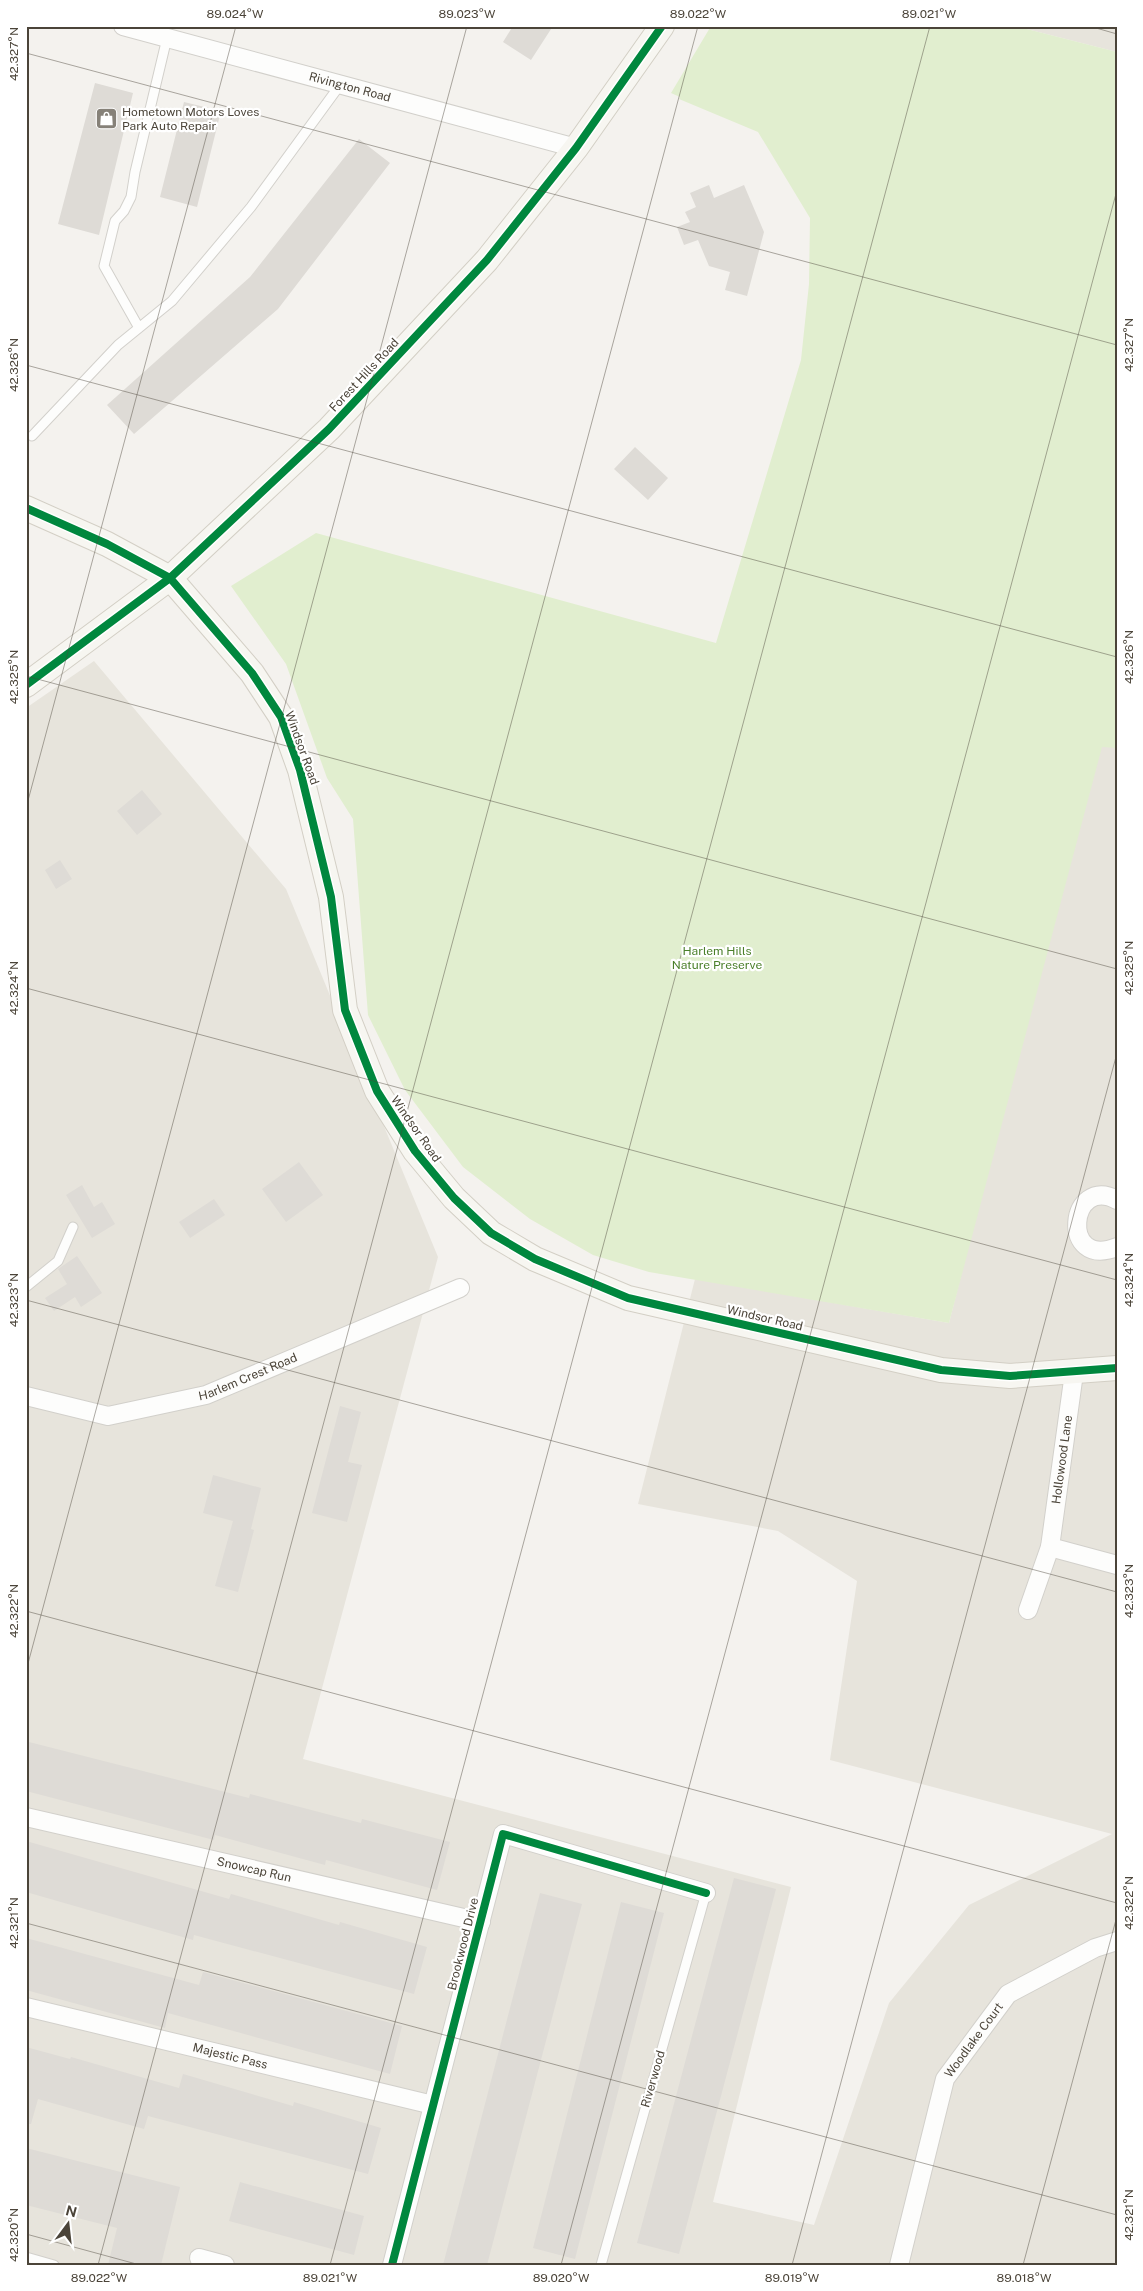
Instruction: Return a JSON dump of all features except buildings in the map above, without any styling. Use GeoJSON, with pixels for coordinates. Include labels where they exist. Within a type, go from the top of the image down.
{"type":"FeatureCollection","features":[{"type":"Feature","properties":{"kind":"street","name":"Rivington Road"},"geometry":{"type":"LineString","coordinates":[[123,26],[576,148]]}},
{"type":"Feature","properties":{"kind":"street","name":"Forest Hills Road"},"geometry":{"type":"LineString","coordinates":[[26,685],[170,578],[336,422],[487,260],[576,148],[662,26]]}},
{"type":"Feature","properties":{"kind":"street","name":"Windsor Road"},"geometry":{"type":"LineString","coordinates":[[26,508],[107,544],[170,578],[252,672],[281,717],[300,770],[330,896],[345,1010],[376,1092],[415,1151],[454,1198],[491,1233],[535,1260],[628,1298],[941,1370],[1010,1376],[1074,1373],[1117,1368]]}},
{"type":"Feature","properties":{"kind":"street"},"geometry":{"type":"LineString","coordinates":[[1117,1200],[1112,1197],[1099,1196],[1086,1202],[1076,1217],[1076,1227],[1079,1237],[1087,1246],[1098,1251],[1107,1251],[1117,1247]]}},
{"type":"Feature","properties":{"kind":"street","name":"Harlem Crest Road"},"geometry":{"type":"LineString","coordinates":[[26,1396],[108,1416],[206,1394],[460,1288]]}},
{"type":"Feature","properties":{"kind":"street","name":"Hollowood Lane"},"geometry":{"type":"LineString","coordinates":[[1028,1610],[1050,1547],[1074,1373]]}},
{"type":"Feature","properties":{"kind":"street"},"geometry":{"type":"LineString","coordinates":[[1050,1547],[1117,1565]]}},
{"type":"Feature","properties":{"kind":"street","name":"Snowcap Run"},"geometry":{"type":"LineString","coordinates":[[26,1817],[481,1922]]}},
{"type":"Feature","properties":{"kind":"street","name":"Brookwood Drive"},"geometry":{"type":"LineString","coordinates":[[392,2265],[503,1834],[706,1893]]}},
{"type":"Feature","properties":{"kind":"street","name":"Woodlake Court"},"geometry":{"type":"LineString","coordinates":[[899,2265],[945,2079],[1008,1994],[1095,1948],[1117,1941]]}},
{"type":"Feature","properties":{"kind":"street","name":"Majestic Pass"},"geometry":{"type":"LineString","coordinates":[[26,2008],[433,2105]]}},
{"type":"Feature","properties":{"kind":"street"},"geometry":{"type":"LineString","coordinates":[[199,2258],[225,2265]]}},
{"type":"Feature","properties":{"kind":"lane"},"geometry":{"type":"LineString","coordinates":[[139,328],[104,266],[115,221],[124,211],[131,196],[166,38]]}},
{"type":"Feature","properties":{"kind":"lane"},"geometry":{"type":"LineString","coordinates":[[32,436],[118,344],[172,301],[245,215],[340,85]]}},
{"type":"Feature","properties":{"kind":"lane"},"geometry":{"type":"LineString","coordinates":[[26,1287],[58,1261],[73,1227]]}},
{"type":"Feature","properties":{"kind":"lane","name":"Riverwood"},"geometry":{"type":"LineString","coordinates":[[601,2265],[706,1893]]}},
{"type":"Feature","properties":{"kind":"lane"},"geometry":{"type":"LineString","coordinates":[[26,2257],[54,2265]]}},
{"type":"Feature","properties":{"kind":"shaded area"},"geometry":{"type":"Polygon","coordinates":[[[1015,26],[1117,26],[1117,52],[1015,26]]]}},
{"type":"Feature","properties":{"kind":"shaded area"},"geometry":{"type":"Polygon","coordinates":[[[94,661],[286,889],[438,1257],[303,1759],[791,1887],[713,2202],[814,2225],[889,2003],[969,1905],[1112,1834],[830,1760],[857,1581],[778,1531],[638,1504],[695,1279],[949,1323],[1096,741],[1117,746],[1117,2265],[26,2265],[26,708],[94,661]]]}},
{"type":"Feature","properties":{"kind":"green space","name":"Harlem Hills Nature Preserve"},"geometry":{"type":"Polygon","coordinates":[[[711,26],[1015,26],[1117,52],[1117,748],[1102,747],[949,1323],[649,1272],[593,1255],[530,1219],[463,1167],[405,1090],[368,1015],[353,819],[327,778],[286,664],[231,586],[316,533],[716,643],[801,360],[809,284],[810,218],[758,132],[679,99],[680,97],[671,93],[711,26]]]}},
{"type":"Feature","properties":{"kind":"cycle path"},"geometry":{"type":"LineString","coordinates":[[26,685],[170,578],[329,429],[487,260],[576,148],[662,26]]}},
{"type":"Feature","properties":{"kind":"cycle path"},"geometry":{"type":"LineString","coordinates":[[26,508],[107,544],[170,578],[252,673],[281,717],[300,770],[331,897],[345,1010],[377,1091],[415,1151],[454,1198],[491,1233],[535,1259],[628,1298],[941,1370],[1010,1376],[1117,1368]]}},
{"type":"Feature","properties":{"kind":"cycle path"},"geometry":{"type":"LineString","coordinates":[[392,2265],[503,1834],[706,1893]]}},
{"type":"Feature","properties":{"kind":"place","name":"Hometown Motors Loves Park Auto Repair"},"geometry":{"type":"Point","coordinates":[106,119]}}]}
